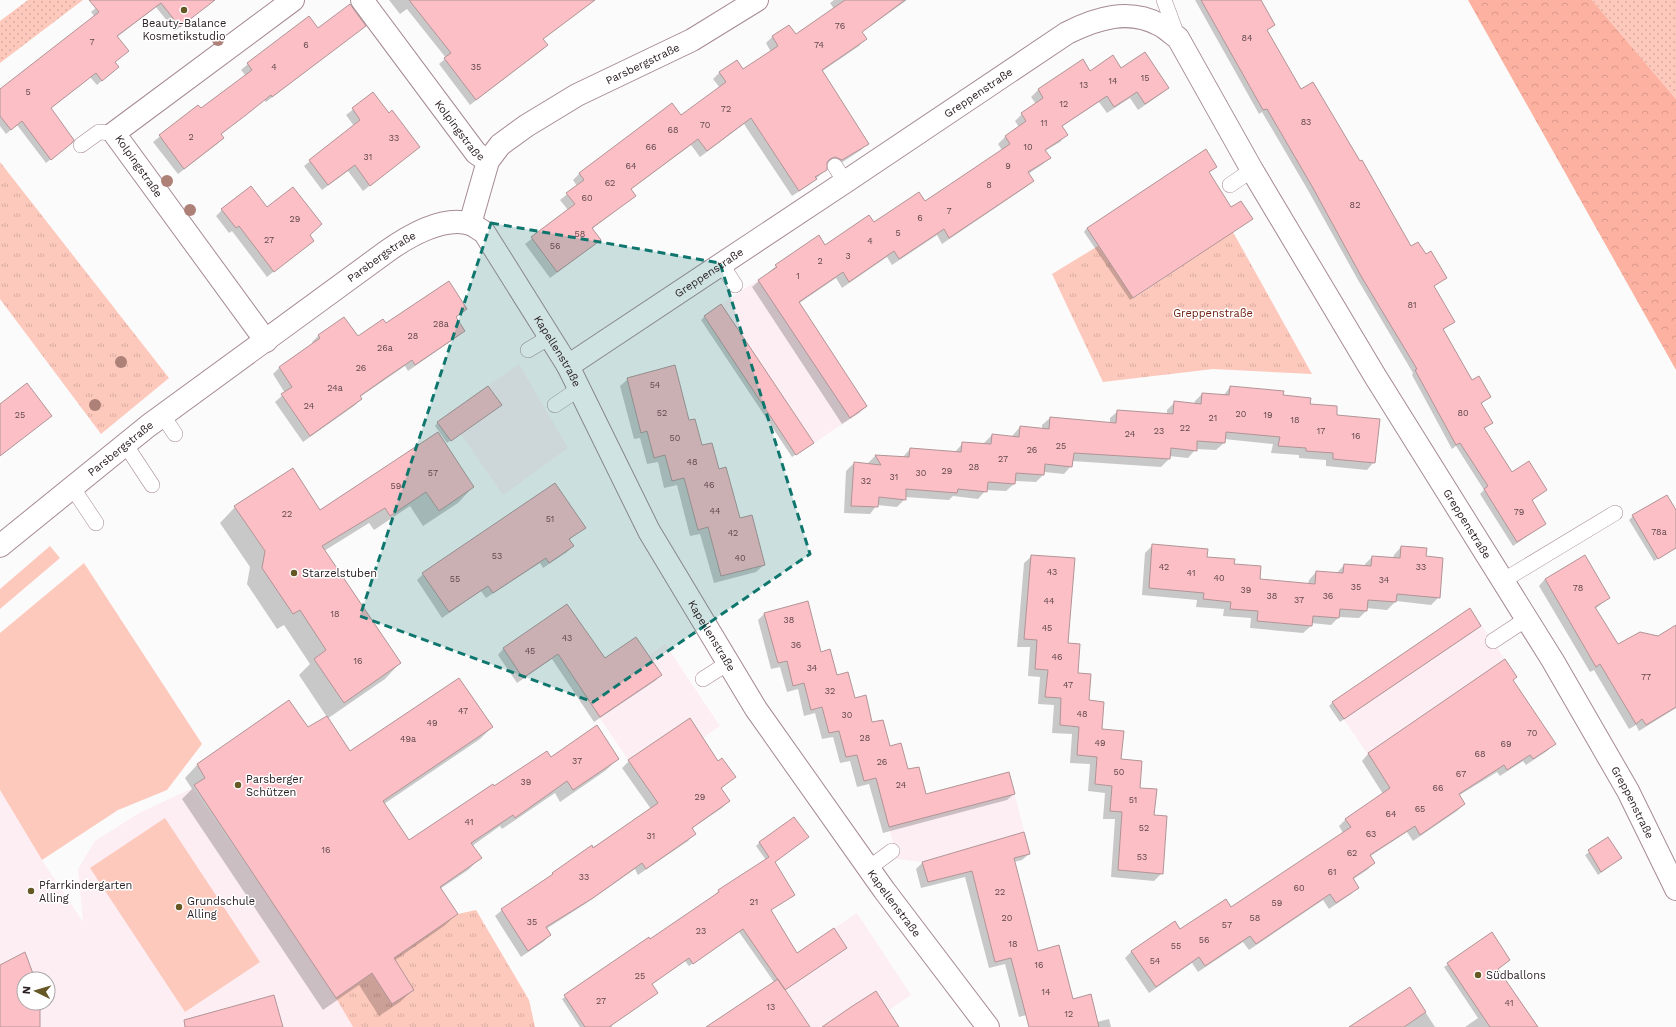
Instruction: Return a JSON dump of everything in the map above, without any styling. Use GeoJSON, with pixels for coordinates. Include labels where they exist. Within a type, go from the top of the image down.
{"type":"FeatureCollection","features":[{"type":"Feature","properties":{"kind":"street","name":"Kolpingstraße"},"geometry":{"type":"LineString","coordinates":[[266,341],[114,133],[293,0]]}},
{"type":"Feature","properties":{"kind":"street","name":"Kolpingstraße"},"geometry":{"type":"LineString","coordinates":[[362,0],[476,153],[488,162]]}},
{"type":"Feature","properties":{"kind":"street","name":"Parsbergstraße"},"geometry":{"type":"LineString","coordinates":[[0,546],[125,444],[409,236],[428,228],[450,223],[470,224],[488,162],[500,145],[526,126],[577,95],[704,33],[757,0]]}},
{"type":"Feature","properties":{"kind":"street","name":"Greppenstraße"},"geometry":{"type":"LineString","coordinates":[[568,366],[722,265],[840,174],[1067,33],[1084,24],[1111,17],[1124,16],[1143,18],[1160,25],[1178,38],[1252,170],[1379,383],[1528,618],[1628,791],[1676,888]]}},
{"type":"Feature","properties":{"kind":"street","name":"Kapellenstraße"},"geometry":{"type":"LineString","coordinates":[[470,224],[484,232],[568,366],[649,531],[756,709],[887,895],[988,1027]]}},
{"type":"Feature","properties":{"kind":"lane"},"geometry":{"type":"LineString","coordinates":[[1164,0],[1178,38]]}},
{"type":"Feature","properties":{"kind":"lane"},"geometry":{"type":"LineString","coordinates":[[81,145],[99,132],[114,133]]}},
{"type":"Feature","properties":{"kind":"lane"},"geometry":{"type":"LineString","coordinates":[[1230,185],[1252,170]]}},
{"type":"Feature","properties":{"kind":"lane"},"geometry":{"type":"LineString","coordinates":[[722,265],[735,285]]}},
{"type":"Feature","properties":{"kind":"lane"},"geometry":{"type":"LineString","coordinates":[[528,350],[550,337]]}},
{"type":"Feature","properties":{"kind":"lane"},"geometry":{"type":"LineString","coordinates":[[555,405],[580,388]]}},
{"type":"Feature","properties":{"kind":"lane"},"geometry":{"type":"LineString","coordinates":[[163,416],[175,434]]}},
{"type":"Feature","properties":{"kind":"lane"},"geometry":{"type":"LineString","coordinates":[[125,444],[152,484]]}},
{"type":"Feature","properties":{"kind":"lane"},"geometry":{"type":"LineString","coordinates":[[72,487],[96,522]]}},
{"type":"Feature","properties":{"kind":"lane"},"geometry":{"type":"LineString","coordinates":[[1504,580],[1615,513]]}},
{"type":"Feature","properties":{"kind":"lane"},"geometry":{"type":"LineString","coordinates":[[1493,641],[1528,618]]}},
{"type":"Feature","properties":{"kind":"lane"},"geometry":{"type":"LineString","coordinates":[[703,679],[728,663]]}},
{"type":"Feature","properties":{"kind":"lane"},"geometry":{"type":"LineString","coordinates":[[869,868],[892,851]]}},
{"type":"Feature","properties":{"kind":"highlighted area"},"geometry":{"type":"Polygon","coordinates":[[[491,223],[720,263],[810,554],[593,702],[360,616],[491,223]]]}},
{"type":"Feature","properties":{"kind":"shaded area"},"geometry":{"type":"Polygon","coordinates":[[[776,268],[868,407],[796,455],[704,316],[776,268]]]}},
{"type":"Feature","properties":{"kind":"shaded area"},"geometry":{"type":"Polygon","coordinates":[[[519,364],[568,448],[503,495],[447,414],[519,364]]]}},
{"type":"Feature","properties":{"kind":"shaded area"},"geometry":{"type":"Polygon","coordinates":[[[1470,608],[1517,677],[1379,771],[1332,702],[1470,608]]]}},
{"type":"Feature","properties":{"kind":"shaded area"},"geometry":{"type":"Polygon","coordinates":[[[665,644],[720,726],[642,780],[586,698],[665,644]]]}},
{"type":"Feature","properties":{"kind":"shaded area"},"geometry":{"type":"Polygon","coordinates":[[[1009,772],[1030,854],[928,882],[922,862],[897,859],[884,807],[1009,772]]]}},
{"type":"Feature","properties":{"kind":"shaded area","name":"Grundschule Alling"},"geometry":{"type":"Polygon","coordinates":[[[193,788],[330,987],[353,1027],[0,1027],[0,790],[42,860],[83,922],[78,869],[95,841],[139,813],[193,788]]]}},
{"type":"Feature","properties":{"kind":"shaded area"},"geometry":{"type":"Polygon","coordinates":[[[857,913],[911,995],[864,1027],[810,1027],[772,970],[857,913]]]}},
{"type":"Feature","properties":{"kind":"green space"},"geometry":{"type":"Polygon","coordinates":[[[28,0],[83,0],[0,63],[0,21],[28,0]]]}},
{"type":"Feature","properties":{"kind":"green space"},"geometry":{"type":"Polygon","coordinates":[[[1468,0],[1592,0],[1676,99],[1676,370],[1468,0]]]}},
{"type":"Feature","properties":{"kind":"green space"},"geometry":{"type":"Polygon","coordinates":[[[1592,0],[1676,0],[1676,99],[1592,0]]]}},
{"type":"Feature","properties":{"kind":"green space"},"geometry":{"type":"Polygon","coordinates":[[[0,162],[169,378],[101,434],[0,299],[0,162]]]}},
{"type":"Feature","properties":{"kind":"green space","name":"Greppenstraße"},"geometry":{"type":"Polygon","coordinates":[[[1233,232],[1312,374],[1213,369],[1103,382],[1052,274],[1098,246],[1134,298],[1233,232]]]}},
{"type":"Feature","properties":{"kind":"green space"},"geometry":{"type":"Polygon","coordinates":[[[50,546],[60,558],[0,609],[0,589],[50,546]]]}},
{"type":"Feature","properties":{"kind":"green space"},"geometry":{"type":"Polygon","coordinates":[[[84,563],[202,744],[167,790],[118,810],[42,860],[0,790],[0,633],[84,563]]]}},
{"type":"Feature","properties":{"kind":"green space"},"geometry":{"type":"Polygon","coordinates":[[[165,818],[260,962],[185,1012],[90,868],[165,818]]]}},
{"type":"Feature","properties":{"kind":"green space"},"geometry":{"type":"Polygon","coordinates":[[[476,910],[529,1000],[535,1027],[353,1027],[336,998],[458,914],[476,910]]]}},
{"type":"Feature","properties":{"kind":"building"},"geometry":{"type":"Polygon","coordinates":[[[89,0],[215,0],[180,27],[161,3],[117,36],[129,51],[115,62],[119,67],[102,81],[96,73],[51,108],[74,140],[51,160],[22,121],[11,130],[0,116],[0,89],[99,12],[89,0]]]}},
{"type":"Feature","properties":{"kind":"building"},"geometry":{"type":"Polygon","coordinates":[[[409,0],[595,0],[543,39],[548,45],[476,100],[444,58],[451,53],[409,0]]]}},
{"type":"Feature","properties":{"kind":"building"},"geometry":{"type":"Polygon","coordinates":[[[845,0],[905,0],[862,32],[867,39],[822,70],[869,144],[842,160],[835,157],[830,159],[827,162],[827,170],[815,177],[817,179],[799,191],[751,118],[707,151],[698,139],[631,189],[636,196],[592,228],[601,240],[557,272],[531,237],[575,204],[566,193],[584,180],[579,173],[672,103],[681,115],[726,82],[719,72],[737,60],[743,69],[778,46],[772,36],[789,25],[796,34],[845,0]]]}},
{"type":"Feature","properties":{"kind":"building"},"geometry":{"type":"Polygon","coordinates":[[[1201,0],[1261,0],[1275,25],[1267,30],[1301,89],[1313,82],[1360,161],[1362,160],[1411,246],[1418,242],[1426,254],[1431,251],[1447,278],[1434,286],[1455,322],[1443,329],[1472,380],[1479,376],[1491,397],[1481,403],[1493,423],[1484,428],[1512,472],[1529,461],[1547,490],[1532,500],[1546,524],[1517,542],[1484,489],[1488,486],[1460,443],[1456,445],[1415,370],[1417,369],[1361,276],[1313,188],[1267,109],[1263,110],[1201,0]]]}},
{"type":"Feature","properties":{"kind":"building"},"geometry":{"type":"Polygon","coordinates":[[[350,4],[366,26],[272,97],[271,95],[221,134],[224,138],[184,169],[159,135],[198,105],[201,108],[252,70],[247,63],[309,16],[318,28],[350,4]]]}},
{"type":"Feature","properties":{"kind":"building"},"geometry":{"type":"Polygon","coordinates":[[[1145,52],[1169,88],[1145,104],[1137,92],[1114,107],[1107,96],[1062,126],[1068,135],[1045,150],[1051,158],[1028,172],[1034,181],[949,238],[944,229],[899,259],[894,251],[849,282],[843,272],[799,302],[867,406],[850,418],[758,280],[777,267],[775,265],[819,235],[825,245],[869,215],[874,222],[919,192],[925,201],[1010,144],[1005,136],[1026,121],[1021,113],[1043,98],[1038,89],[1083,59],[1090,71],[1113,55],[1121,68],[1145,52]]]}},
{"type":"Feature","properties":{"kind":"building"},"geometry":{"type":"Polygon","coordinates":[[[373,92],[389,113],[392,110],[420,147],[370,186],[355,165],[328,185],[309,160],[360,120],[352,108],[373,92]]]}},
{"type":"Feature","properties":{"kind":"building"},"geometry":{"type":"Polygon","coordinates":[[[1206,149],[1217,167],[1209,172],[1231,207],[1241,201],[1253,219],[1133,298],[1087,228],[1206,149]]]}},
{"type":"Feature","properties":{"kind":"building"},"geometry":{"type":"Polygon","coordinates":[[[251,186],[267,207],[293,187],[322,224],[310,235],[314,241],[274,272],[239,226],[236,228],[221,209],[251,186]]]}},
{"type":"Feature","properties":{"kind":"building"},"geometry":{"type":"Polygon","coordinates":[[[449,281],[467,309],[456,317],[465,331],[415,365],[412,360],[360,396],[362,399],[310,436],[281,394],[292,387],[279,367],[320,338],[318,335],[344,317],[358,336],[383,319],[386,323],[449,281]]]}},
{"type":"Feature","properties":{"kind":"building"},"geometry":{"type":"Polygon","coordinates":[[[721,304],[814,443],[796,455],[704,316],[721,304]]]}},
{"type":"Feature","properties":{"kind":"building"},"geometry":{"type":"Polygon","coordinates":[[[675,365],[689,420],[695,419],[702,445],[712,443],[719,469],[726,467],[740,518],[752,515],[765,565],[721,576],[708,527],[698,530],[684,478],[672,481],[665,455],[654,458],[647,431],[641,433],[627,378],[675,365]]]}},
{"type":"Feature","properties":{"kind":"building"},"geometry":{"type":"Polygon","coordinates":[[[27,383],[52,416],[0,456],[0,404],[27,383]]]}},
{"type":"Feature","properties":{"kind":"building"},"geometry":{"type":"Polygon","coordinates":[[[488,386],[502,405],[451,441],[437,422],[488,386]]]}},
{"type":"Feature","properties":{"kind":"building"},"geometry":{"type":"Polygon","coordinates":[[[1230,386],[1284,391],[1283,395],[1311,398],[1310,404],[1337,406],[1337,415],[1380,419],[1375,463],[1333,459],[1333,453],[1306,451],[1306,448],[1278,446],[1280,437],[1226,432],[1225,443],[1197,441],[1197,451],[1171,448],[1170,459],[1074,453],[1072,467],[1045,464],[1044,475],[1016,473],[1015,484],[988,482],[987,492],[958,489],[957,493],[906,489],[906,500],[879,497],[878,507],[851,506],[854,462],[881,465],[875,455],[909,457],[910,448],[961,452],[962,442],[991,444],[992,434],[1019,437],[1020,426],[1049,429],[1050,417],[1116,423],[1117,410],[1173,414],[1174,401],[1201,404],[1202,393],[1229,395],[1230,386]]]}},
{"type":"Feature","properties":{"kind":"building"},"geometry":{"type":"Polygon","coordinates":[[[438,432],[474,487],[439,511],[426,492],[390,516],[385,508],[322,546],[401,663],[344,703],[314,659],[326,650],[300,610],[293,614],[262,568],[265,551],[234,506],[293,468],[320,510],[438,432]]]}},
{"type":"Feature","properties":{"kind":"building"},"geometry":{"type":"Polygon","coordinates":[[[555,483],[586,528],[569,539],[574,546],[549,563],[546,558],[493,593],[488,586],[449,612],[422,573],[555,483]]]}},
{"type":"Feature","properties":{"kind":"building"},"geometry":{"type":"Polygon","coordinates":[[[1667,495],[1676,510],[1676,548],[1658,559],[1632,515],[1667,495]]]}},
{"type":"Feature","properties":{"kind":"building"},"geometry":{"type":"Polygon","coordinates":[[[1152,544],[1208,549],[1207,557],[1235,559],[1234,564],[1261,566],[1260,579],[1315,584],[1316,571],[1343,573],[1344,564],[1371,566],[1372,556],[1400,558],[1401,546],[1427,548],[1426,556],[1443,558],[1440,598],[1397,594],[1396,602],[1368,600],[1367,611],[1340,609],[1339,618],[1313,616],[1312,626],[1257,621],[1258,611],[1230,609],[1231,602],[1203,599],[1204,593],[1149,588],[1152,544]]]}},
{"type":"Feature","properties":{"kind":"building"},"geometry":{"type":"Polygon","coordinates":[[[1031,555],[1075,558],[1068,643],[1080,644],[1078,673],[1091,674],[1089,700],[1104,702],[1102,729],[1124,731],[1121,759],[1142,761],[1140,788],[1157,789],[1154,815],[1167,816],[1163,874],[1118,870],[1122,812],[1110,811],[1112,786],[1095,784],[1097,757],[1077,755],[1079,727],[1060,725],[1061,698],[1045,697],[1048,670],[1035,669],[1037,640],[1024,639],[1031,555]]]}},
{"type":"Feature","properties":{"kind":"building"},"geometry":{"type":"Polygon","coordinates":[[[1585,555],[1610,598],[1595,607],[1618,644],[1640,632],[1658,636],[1676,625],[1676,707],[1646,725],[1642,719],[1636,724],[1600,664],[1596,667],[1545,579],[1585,555]]]}},
{"type":"Feature","properties":{"kind":"building"},"geometry":{"type":"Polygon","coordinates":[[[808,601],[821,652],[830,649],[837,675],[848,672],[855,698],[866,695],[872,722],[883,720],[890,746],[901,743],[908,769],[919,767],[926,794],[1009,772],[1015,794],[889,827],[876,778],[864,781],[857,755],[846,757],[839,731],[829,733],[822,707],[811,710],[804,683],[793,686],[787,661],[778,663],[764,613],[808,601]]]}},
{"type":"Feature","properties":{"kind":"building"},"geometry":{"type":"Polygon","coordinates":[[[567,604],[605,658],[636,637],[662,675],[600,717],[558,654],[523,678],[503,648],[567,604]]]}},
{"type":"Feature","properties":{"kind":"building"},"geometry":{"type":"Polygon","coordinates":[[[1470,608],[1481,626],[1344,719],[1332,702],[1470,608]]]}},
{"type":"Feature","properties":{"kind":"building"},"geometry":{"type":"Polygon","coordinates":[[[1505,659],[1517,677],[1513,680],[1556,744],[1533,759],[1530,755],[1507,770],[1504,765],[1459,794],[1465,804],[1420,835],[1415,826],[1370,855],[1375,863],[1353,878],[1359,888],[1336,903],[1330,894],[1256,944],[1250,936],[1205,966],[1199,957],[1156,987],[1131,951],[1175,921],[1180,929],[1226,899],[1231,907],[1351,827],[1345,819],[1390,788],[1368,753],[1505,659]]]}},
{"type":"Feature","properties":{"kind":"building"},"geometry":{"type":"Polygon","coordinates":[[[459,678],[493,727],[383,801],[409,840],[493,784],[494,786],[547,751],[551,757],[597,725],[619,759],[573,790],[567,781],[515,818],[513,815],[471,843],[482,858],[440,887],[458,914],[394,958],[414,990],[392,1004],[372,973],[336,998],[194,785],[205,778],[197,764],[289,700],[308,727],[327,716],[350,751],[459,678]]]}},
{"type":"Feature","properties":{"kind":"building"},"geometry":{"type":"Polygon","coordinates":[[[690,718],[718,761],[722,758],[736,777],[721,788],[730,801],[692,828],[696,834],[646,869],[642,863],[593,898],[546,927],[551,935],[528,951],[501,909],[553,874],[552,873],[592,845],[593,848],[658,803],[628,760],[690,718]]]}},
{"type":"Feature","properties":{"kind":"building"},"geometry":{"type":"Polygon","coordinates":[[[794,817],[809,837],[775,862],[795,895],[771,910],[797,953],[834,928],[847,948],[785,990],[743,929],[693,964],[689,958],[652,984],[658,993],[609,1027],[585,1027],[564,995],[649,937],[650,939],[719,892],[718,890],[769,857],[759,842],[794,817]]]}},
{"type":"Feature","properties":{"kind":"building"},"geometry":{"type":"Polygon","coordinates":[[[1024,832],[1030,854],[1014,858],[1038,951],[1059,945],[1073,999],[1091,994],[1099,1027],[1029,1027],[1011,958],[995,962],[972,871],[928,882],[922,862],[1024,832]]]}},
{"type":"Feature","properties":{"kind":"building"},"geometry":{"type":"Polygon","coordinates":[[[1608,837],[1622,858],[1601,872],[1588,850],[1608,837]]]}},
{"type":"Feature","properties":{"kind":"building"},"geometry":{"type":"Polygon","coordinates":[[[1492,932],[1510,960],[1498,969],[1538,1027],[1490,1027],[1447,963],[1492,932]]]}},
{"type":"Feature","properties":{"kind":"building"},"geometry":{"type":"Polygon","coordinates":[[[25,952],[32,971],[16,971],[16,1011],[40,1011],[40,1027],[0,1027],[0,965],[25,952]]]}},
{"type":"Feature","properties":{"kind":"building"},"geometry":{"type":"Polygon","coordinates":[[[778,979],[810,1027],[706,1027],[778,979]]]}},
{"type":"Feature","properties":{"kind":"building"},"geometry":{"type":"Polygon","coordinates":[[[1410,987],[1426,1012],[1404,1027],[1349,1027],[1410,987]]]}},
{"type":"Feature","properties":{"kind":"building"},"geometry":{"type":"Polygon","coordinates":[[[876,991],[899,1027],[822,1027],[851,1007],[876,991]]]}},
{"type":"Feature","properties":{"kind":"building"},"geometry":{"type":"Polygon","coordinates":[[[274,995],[283,1027],[185,1027],[184,1020],[274,995]]]}},
{"type":"Feature","properties":{"kind":"place","name":"Beauty-Balance Kosmetikstudio"},"geometry":{"type":"Point","coordinates":[184,10]}},
{"type":"Feature","properties":{"kind":"place","name":"Starzelstuben"},"geometry":{"type":"Point","coordinates":[294,573]}},
{"type":"Feature","properties":{"kind":"place","name":"Parsberger Schützen"},"geometry":{"type":"Point","coordinates":[238,785]}},
{"type":"Feature","properties":{"kind":"place","name":"Pfarrkindergarten Alling"},"geometry":{"type":"Point","coordinates":[31,891]}},
{"type":"Feature","properties":{"kind":"place","name":"Grundschule Alling"},"geometry":{"type":"Point","coordinates":[179,907]}},
{"type":"Feature","properties":{"kind":"place","name":"Südballons"},"geometry":{"type":"Point","coordinates":[1478,975]}}]}
